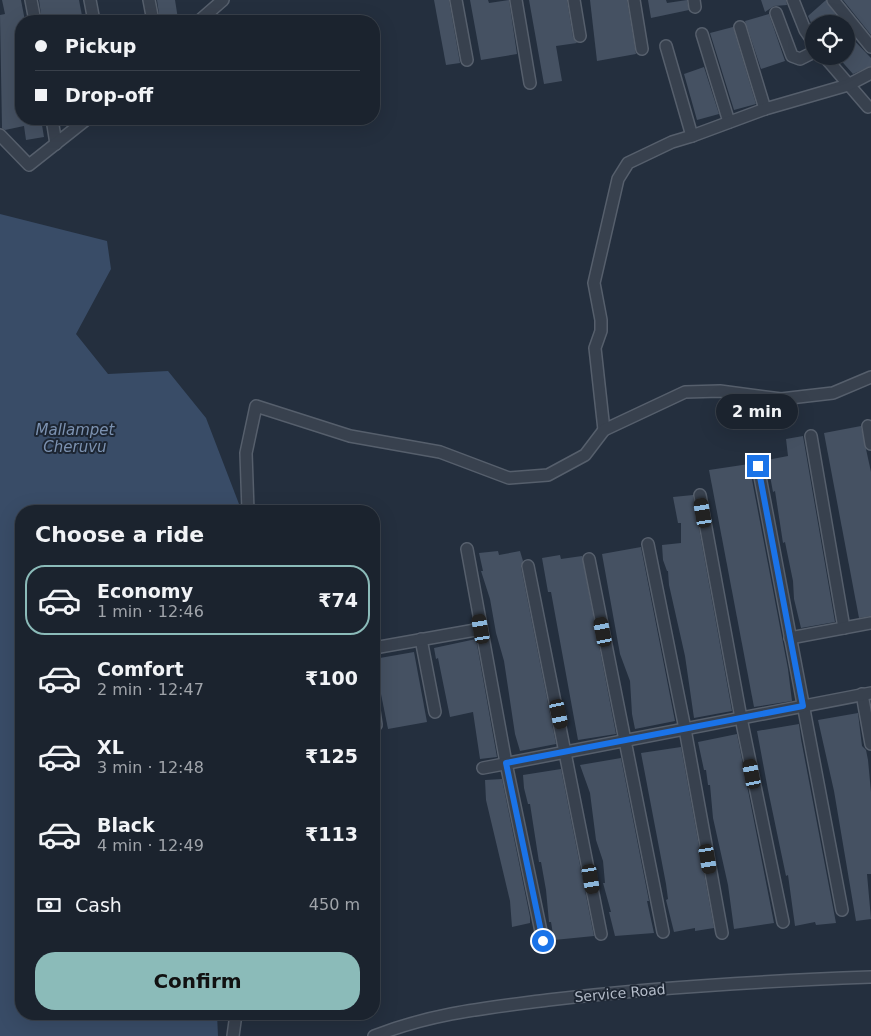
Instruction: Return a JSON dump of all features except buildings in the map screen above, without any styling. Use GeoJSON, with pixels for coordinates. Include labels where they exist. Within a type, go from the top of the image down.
{"type":"FeatureCollection","features":[{"type":"Feature","properties":{"kind":"street"},"geometry":{"type":"LineString","coordinates":[[31,0],[34,15]]}},
{"type":"Feature","properties":{"kind":"street"},"geometry":{"type":"LineString","coordinates":[[90,0],[93,15]]}},
{"type":"Feature","properties":{"kind":"street"},"geometry":{"type":"LineString","coordinates":[[149,0],[152,15]]}},
{"type":"Feature","properties":{"kind":"street"},"geometry":{"type":"LineString","coordinates":[[204,15],[213,4],[222,0]]}},
{"type":"Feature","properties":{"kind":"street"},"geometry":{"type":"LineString","coordinates":[[456,0],[467,60]]}},
{"type":"Feature","properties":{"kind":"street"},"geometry":{"type":"LineString","coordinates":[[516,0],[530,83]]}},
{"type":"Feature","properties":{"kind":"street"},"geometry":{"type":"LineString","coordinates":[[574,0],[580,36]]}},
{"type":"Feature","properties":{"kind":"street"},"geometry":{"type":"LineString","coordinates":[[634,0],[642,49]]}},
{"type":"Feature","properties":{"kind":"street"},"geometry":{"type":"LineString","coordinates":[[793,0],[805,30]]}},
{"type":"Feature","properties":{"kind":"street"},"geometry":{"type":"LineString","coordinates":[[833,0],[871,47]]}},
{"type":"Feature","properties":{"kind":"street"},"geometry":{"type":"LineString","coordinates":[[776,13],[792,56],[800,59],[805,56]]}},
{"type":"Feature","properties":{"kind":"street"},"geometry":{"type":"LineString","coordinates":[[740,26],[765,109]]}},
{"type":"Feature","properties":{"kind":"street"},"geometry":{"type":"LineString","coordinates":[[702,34],[729,122]]}},
{"type":"Feature","properties":{"kind":"street"},"geometry":{"type":"LineString","coordinates":[[666,46],[692,136]]}},
{"type":"Feature","properties":{"kind":"street"},"geometry":{"type":"LineString","coordinates":[[831,65],[868,106]]}},
{"type":"Feature","properties":{"kind":"street"},"geometry":{"type":"LineString","coordinates":[[604,430],[595,348],[601,331],[601,320],[594,283],[618,179],[628,163],[651,150],[765,109],[848,85],[871,73]]}},
{"type":"Feature","properties":{"kind":"street"},"geometry":{"type":"LineString","coordinates":[[53,125],[56,144]]}},
{"type":"Feature","properties":{"kind":"street"},"geometry":{"type":"LineString","coordinates":[[0,135],[29,166],[80,125]]}},
{"type":"Feature","properties":{"kind":"street"},"geometry":{"type":"LineString","coordinates":[[248,505],[246,453],[256,406],[350,436],[440,452],[509,478],[548,475],[585,455],[604,430],[685,392],[720,391],[781,399],[833,393],[871,378]]}},
{"type":"Feature","properties":{"kind":"street"},"geometry":{"type":"LineString","coordinates":[[868,426],[871,444]]}},
{"type":"Feature","properties":{"kind":"street"},"geometry":{"type":"LineString","coordinates":[[811,436],[844,628]]}},
{"type":"Feature","properties":{"kind":"street"},"geometry":{"type":"LineString","coordinates":[[758,466],[842,910]]}},
{"type":"Feature","properties":{"kind":"street"},"geometry":{"type":"LineString","coordinates":[[700,495],[741,718],[783,922]]}},
{"type":"Feature","properties":{"kind":"street"},"geometry":{"type":"LineString","coordinates":[[648,544],[685,729],[722,933]]}},
{"type":"Feature","properties":{"kind":"street"},"geometry":{"type":"LineString","coordinates":[[467,549],[506,763],[543,941]]}},
{"type":"Feature","properties":{"kind":"street"},"geometry":{"type":"LineString","coordinates":[[589,559],[663,932]]}},
{"type":"Feature","properties":{"kind":"street"},"geometry":{"type":"LineString","coordinates":[[528,566],[567,752],[601,934]]}},
{"type":"Feature","properties":{"kind":"street"},"geometry":{"type":"LineString","coordinates":[[790,638],[871,623]]}},
{"type":"Feature","properties":{"kind":"street"},"geometry":{"type":"LineString","coordinates":[[380,647],[481,629]]}},
{"type":"Feature","properties":{"kind":"street"},"geometry":{"type":"LineString","coordinates":[[421,639],[435,712]]}},
{"type":"Feature","properties":{"kind":"street"},"geometry":{"type":"LineString","coordinates":[[483,768],[866,694],[871,744]]}},
{"type":"Feature","properties":{"kind":"street","name":"Service Road"},"geometry":{"type":"LineString","coordinates":[[374,1036],[409,1022],[450,1013],[567,998],[739,982],[871,977]]}},
{"type":"Feature","properties":{"kind":"street"},"geometry":{"type":"LineString","coordinates":[[233,1036],[235,1020]]}},
{"type":"Feature","properties":{"kind":"water","name":"Mallampet Cheruvu"},"geometry":{"type":"Polygon","coordinates":[[[0,214],[107,241],[111,269],[76,334],[108,374],[168,371],[206,418],[239,504],[15,505],[15,1020],[217,1020],[218,1036],[0,1036],[0,214]]]}},
{"type":"Feature","properties":{"kind":"route"},"geometry":{"type":"LineString","coordinates":[[543,941],[506,763],[803,706],[758,466]]}}]}
